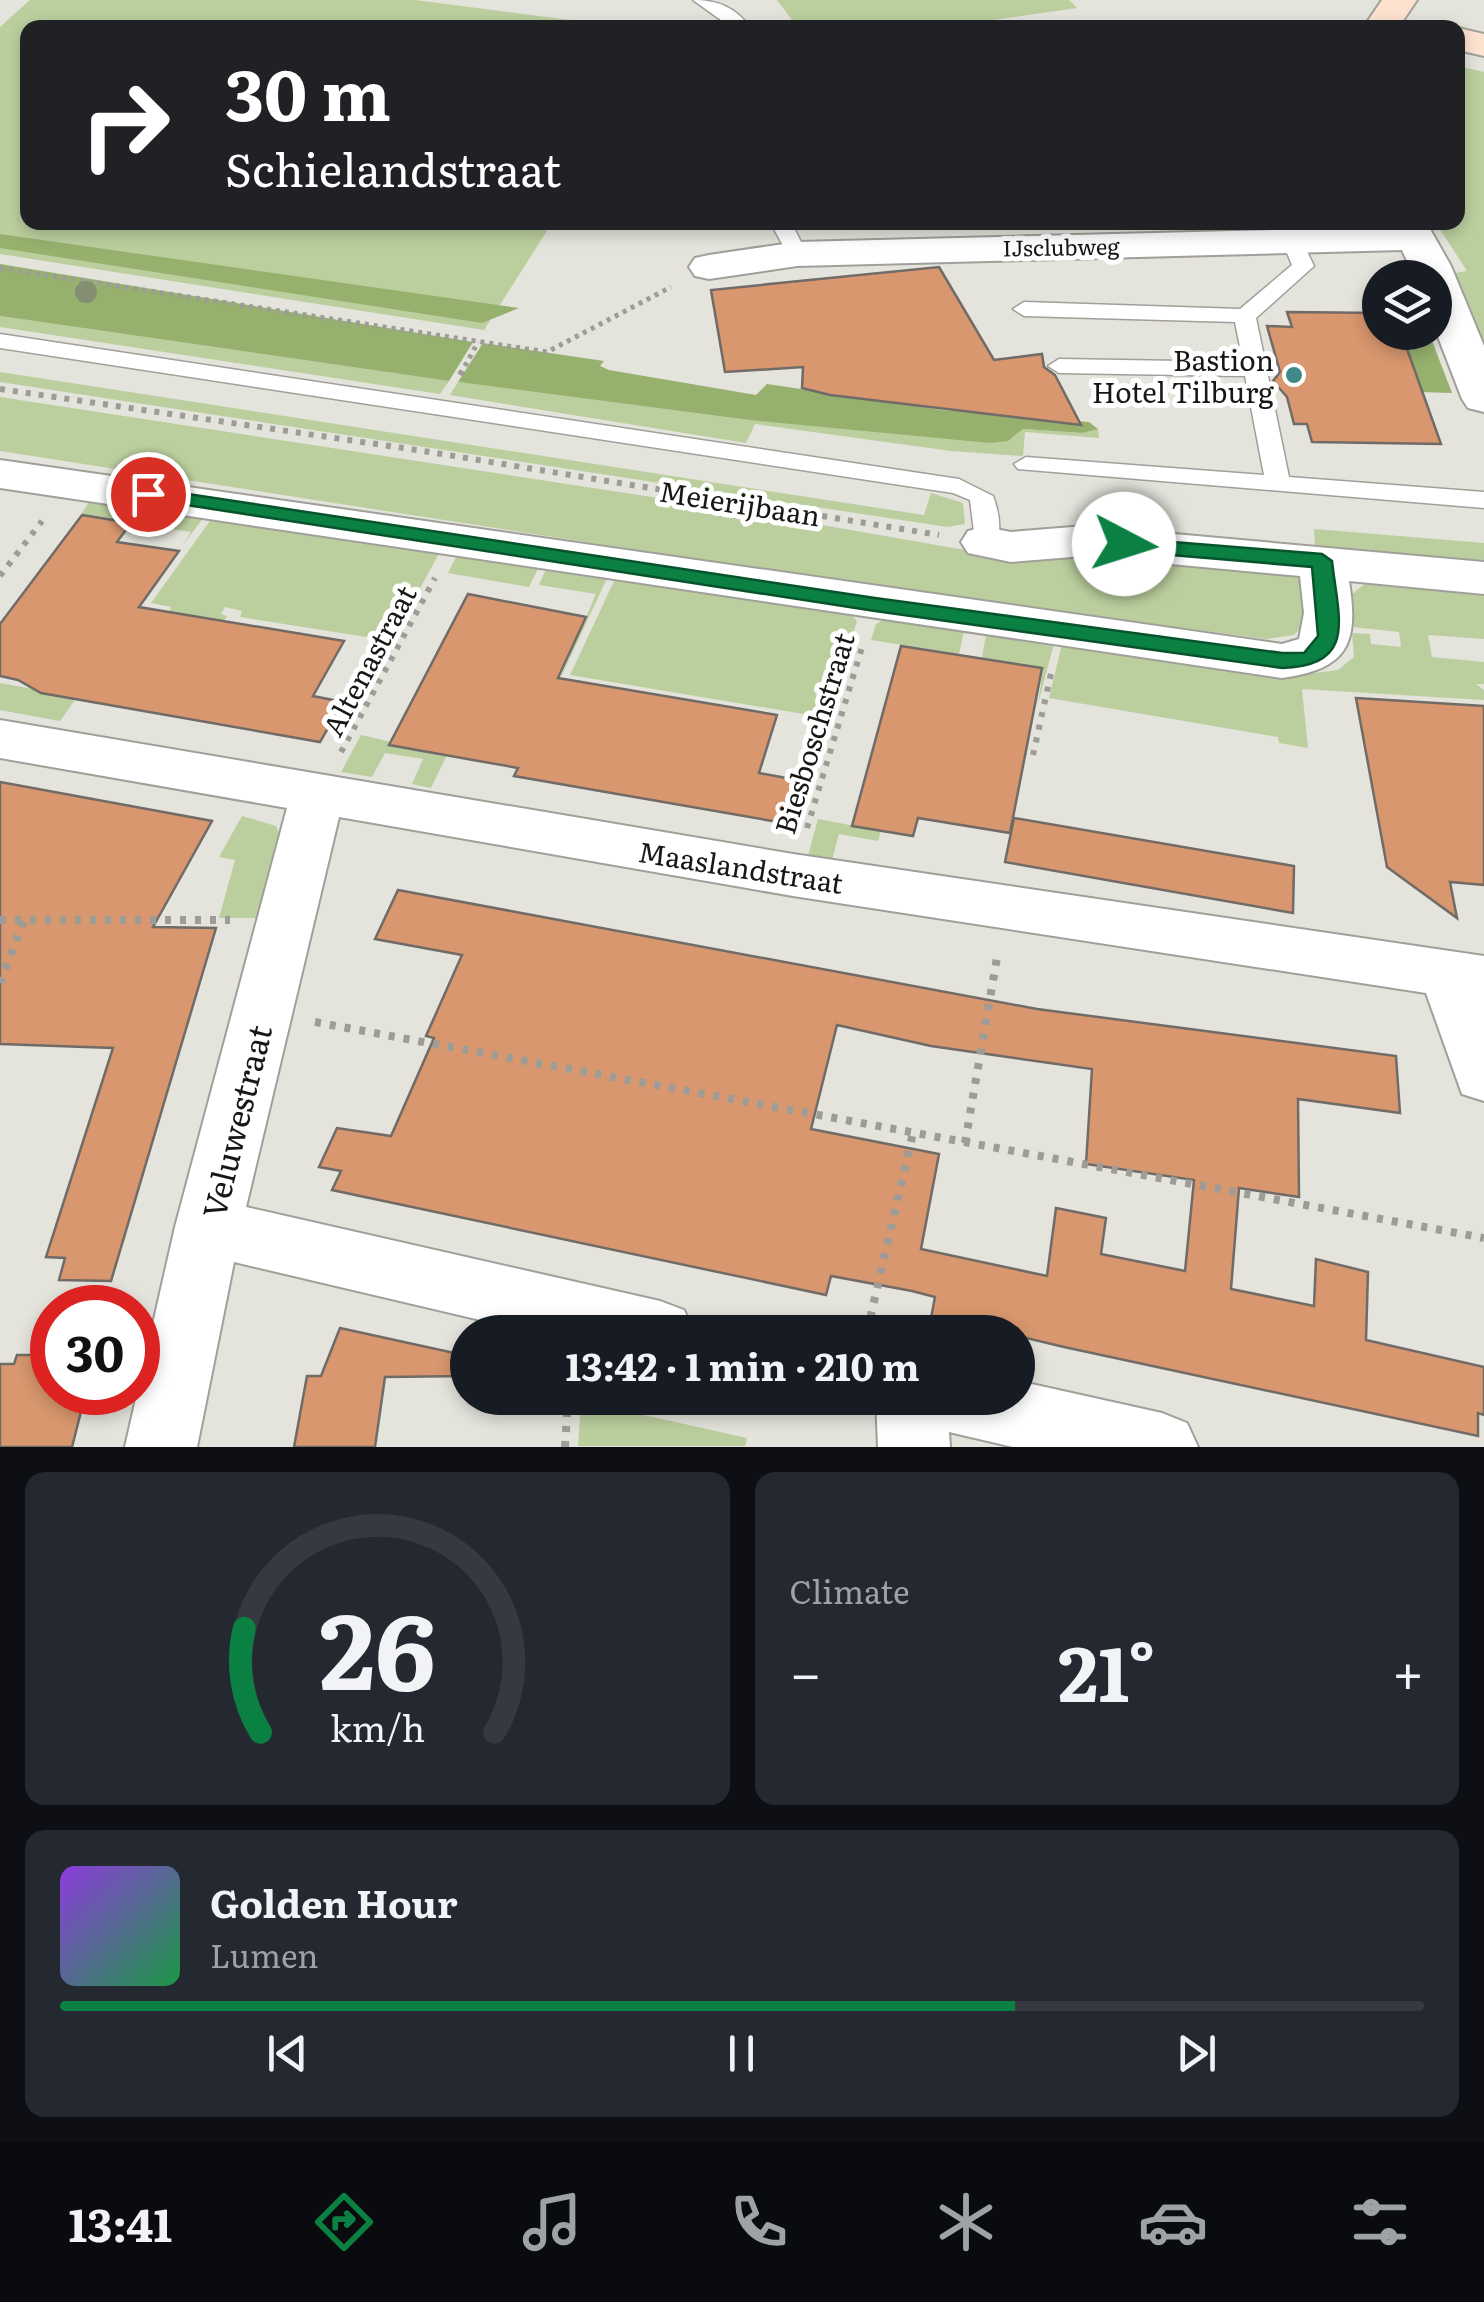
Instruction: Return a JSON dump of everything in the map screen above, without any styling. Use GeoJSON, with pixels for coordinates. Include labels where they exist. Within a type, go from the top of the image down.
{"type":"FeatureCollection","features":[{"type":"Feature","properties":{"kind":"street","name":"IJsclubweg"},"geometry":{"type":"LineString","coordinates":[[709,267],[789,238],[1292,241],[1410,230]]}},
{"type":"Feature","properties":{"kind":"street"},"geometry":{"type":"LineString","coordinates":[[1410,230],[1484,399]]}},
{"type":"Feature","properties":{"kind":"street"},"geometry":{"type":"LineString","coordinates":[[0,474],[1282,661],[1310,660],[1323,649],[1328,636],[1322,561]]}},
{"type":"Feature","properties":{"kind":"street"},"geometry":{"type":"LineString","coordinates":[[985,542],[1011,546],[1085,541],[1484,578]]}},
{"type":"Feature","properties":{"kind":"street","name":"Maaslandstraat"},"geometry":{"type":"LineString","coordinates":[[0,740],[793,875],[1466,976]]}},
{"type":"Feature","properties":{"kind":"street","name":"Veluwestraat"},"geometry":{"type":"LineString","coordinates":[[161,1447],[208,1227],[317,797]]}},
{"type":"Feature","properties":{"kind":"street"},"geometry":{"type":"LineString","coordinates":[[1466,976],[1484,1076]]}},
{"type":"Feature","properties":{"kind":"street"},"geometry":{"type":"LineString","coordinates":[[208,1227],[587,1315]]}},
{"type":"Feature","properties":{"kind":"street"},"geometry":{"type":"LineString","coordinates":[[912,1415],[914,1447]]}},
{"type":"Feature","properties":{"kind":"street"},"geometry":{"type":"LineString","coordinates":[[1018,1415],[1162,1447]]}},
{"type":"Feature","properties":{"kind":"lane"},"geometry":{"type":"LineString","coordinates":[[702,0],[736,20]]}},
{"type":"Feature","properties":{"kind":"lane"},"geometry":{"type":"LineString","coordinates":[[1024,309],[1245,316],[1303,266],[1292,241]]}},
{"type":"Feature","properties":{"kind":"lane"},"geometry":{"type":"LineString","coordinates":[[1245,316],[1278,484]]}},
{"type":"Feature","properties":{"kind":"lane"},"geometry":{"type":"LineString","coordinates":[[0,342],[960,486],[981,496],[987,512],[985,542]]}},
{"type":"Feature","properties":{"kind":"lane"},"geometry":{"type":"LineString","coordinates":[[1058,366],[1255,369]]}},
{"type":"Feature","properties":{"kind":"lane"},"geometry":{"type":"LineString","coordinates":[[1026,464],[1484,500]]}},
{"type":"Feature","properties":{"kind":"path"},"geometry":{"type":"LineString","coordinates":[[0,268],[547,352],[709,267]]}},
{"type":"Feature","properties":{"kind":"path","name":"Meierijbaan"},"geometry":{"type":"LineString","coordinates":[[0,389],[417,450],[985,542]]}},
{"type":"Feature","properties":{"kind":"path"},"geometry":{"type":"LineString","coordinates":[[0,576],[71,482]]}},
{"type":"Feature","properties":{"kind":"path","name":"Altenastraat"},"geometry":{"type":"LineString","coordinates":[[317,797],[455,542]]}},
{"type":"Feature","properties":{"kind":"path","name":"Biesboschstraat"},"geometry":{"type":"LineString","coordinates":[[793,875],[875,604]]}},
{"type":"Feature","properties":{"kind":"path"},"geometry":{"type":"LineString","coordinates":[[1033,755],[1060,630]]}},
{"type":"Feature","properties":{"kind":"path"},"geometry":{"type":"LineString","coordinates":[[965,1144],[1006,909]]}},
{"type":"Feature","properties":{"kind":"path"},"geometry":{"type":"LineString","coordinates":[[0,920],[286,920]]}},
{"type":"Feature","properties":{"kind":"path"},"geometry":{"type":"LineString","coordinates":[[0,984],[24,920]]}},
{"type":"Feature","properties":{"kind":"path"},"geometry":{"type":"LineString","coordinates":[[262,1012],[1484,1238]]}},
{"type":"Feature","properties":{"kind":"path"},"geometry":{"type":"LineString","coordinates":[[871,1315],[913,1133]]}},
{"type":"Feature","properties":{"kind":"path"},"geometry":{"type":"LineString","coordinates":[[565,1447],[567,1415]]}},
{"type":"Feature","properties":{"kind":"green space"},"geometry":{"type":"Polygon","coordinates":[[[30,0],[415,0],[569,20],[20,20],[20,230],[548,230],[484,330],[0,254],[0,27],[30,0]]]}},
{"type":"Feature","properties":{"kind":"green space"},"geometry":{"type":"Polygon","coordinates":[[[777,0],[1069,0],[1077,8],[993,20],[792,20],[777,0]]]}},
{"type":"Feature","properties":{"kind":"green space"},"geometry":{"type":"Polygon","coordinates":[[[1465,68],[1484,72],[1484,342],[1455,273],[1467,271],[1441,230],[1465,230],[1465,68]]]}},
{"type":"Feature","properties":{"kind":"green space"},"geometry":{"type":"Polygon","coordinates":[[[0,234],[519,308],[482,323],[0,248],[0,234]]]}},
{"type":"Feature","properties":{"kind":"green space"},"geometry":{"type":"Polygon","coordinates":[[[0,264],[473,342],[449,381],[0,316],[0,264]]]}},
{"type":"Feature","properties":{"kind":"green space"},"geometry":{"type":"Polygon","coordinates":[[[0,316],[449,381],[440,394],[0,327],[0,316]]]}},
{"type":"Feature","properties":{"kind":"green space"},"geometry":{"type":"Polygon","coordinates":[[[483,343],[604,361],[600,366],[609,370],[756,395],[767,384],[942,410],[1089,422],[1098,429],[1083,433],[1023,429],[1008,441],[990,443],[749,420],[458,382],[483,343]]]}},
{"type":"Feature","properties":{"kind":"green space"},"geometry":{"type":"Polygon","coordinates":[[[1407,350],[1436,350],[1452,393],[1421,392],[1407,350]]]}},
{"type":"Feature","properties":{"kind":"green space"},"geometry":{"type":"Polygon","coordinates":[[[0,372],[924,515],[931,493],[963,503],[965,524],[947,527],[0,382],[0,372]]]}},
{"type":"Feature","properties":{"kind":"green space"},"geometry":{"type":"Polygon","coordinates":[[[458,382],[749,420],[1012,438],[1023,429],[1083,433],[1098,429],[1099,438],[1025,432],[1023,456],[951,451],[755,424],[746,443],[450,395],[458,382]]]}},
{"type":"Feature","properties":{"kind":"green space"},"geometry":{"type":"Polygon","coordinates":[[[0,397],[737,510],[1005,557],[1075,555],[1294,572],[1302,577],[1304,625],[1294,635],[1266,639],[887,589],[0,451],[0,397]]]}},
{"type":"Feature","properties":{"kind":"green space"},"geometry":{"type":"Polygon","coordinates":[[[92,496],[207,513],[182,546],[191,532],[81,515],[92,496]]]}},
{"type":"Feature","properties":{"kind":"green space"},"geometry":{"type":"Polygon","coordinates":[[[215,514],[441,550],[394,636],[382,634],[379,639],[240,617],[242,611],[225,607],[221,614],[227,616],[224,621],[169,612],[171,607],[151,603],[215,514]]]}},
{"type":"Feature","properties":{"kind":"green space"},"geometry":{"type":"Polygon","coordinates":[[[1314,529],[1484,543],[1484,563],[1315,548],[1314,529]]]}},
{"type":"Feature","properties":{"kind":"green space"},"geometry":{"type":"Polygon","coordinates":[[[458,553],[540,565],[529,587],[448,573],[458,553]]]}},
{"type":"Feature","properties":{"kind":"green space"},"geometry":{"type":"Polygon","coordinates":[[[547,567],[608,576],[557,686],[596,594],[539,585],[547,567]]]}},
{"type":"Feature","properties":{"kind":"green space"},"geometry":{"type":"Polygon","coordinates":[[[616,577],[851,615],[857,621],[827,718],[570,675],[616,577]]]}},
{"type":"Feature","properties":{"kind":"green space"},"geometry":{"type":"Polygon","coordinates":[[[1367,582],[1484,589],[1484,639],[1428,635],[1432,657],[1484,662],[1484,684],[1476,684],[1484,690],[1484,700],[1302,689],[1308,748],[1279,743],[1278,737],[1049,698],[1062,644],[1314,673],[1338,670],[1354,657],[1352,633],[1370,634],[1371,644],[1401,647],[1399,632],[1352,627],[1351,595],[1367,582]]]}},
{"type":"Feature","properties":{"kind":"green space"},"geometry":{"type":"Polygon","coordinates":[[[885,619],[964,631],[959,654],[871,640],[876,624],[885,619]]]}},
{"type":"Feature","properties":{"kind":"green space"},"geometry":{"type":"Polygon","coordinates":[[[986,634],[1054,643],[1038,704],[1043,669],[982,658],[986,634]]]}},
{"type":"Feature","properties":{"kind":"green space"},"geometry":{"type":"Polygon","coordinates":[[[0,683],[77,697],[60,721],[0,710],[0,683]]]}},
{"type":"Feature","properties":{"kind":"green space"},"geometry":{"type":"Polygon","coordinates":[[[361,735],[447,755],[431,788],[412,784],[423,759],[385,753],[372,777],[341,772],[361,735]]]}},
{"type":"Feature","properties":{"kind":"green space"},"geometry":{"type":"Polygon","coordinates":[[[242,816],[276,826],[281,839],[258,918],[219,918],[235,860],[219,857],[242,816]]]}},
{"type":"Feature","properties":{"kind":"green space"},"geometry":{"type":"Polygon","coordinates":[[[818,819],[881,831],[878,841],[839,834],[832,860],[808,856],[818,819]]]}},
{"type":"Feature","properties":{"kind":"green space"},"geometry":{"type":"Polygon","coordinates":[[[580,1415],[644,1415],[747,1438],[745,1446],[578,1446],[580,1415]]]}},
{"type":"Feature","properties":{"kind":"building"},"geometry":{"type":"Polygon","coordinates":[[[939,267],[994,360],[1042,354],[1044,367],[1055,375],[1081,425],[830,395],[802,388],[803,367],[725,372],[711,290],[939,267]]]}},
{"type":"Feature","properties":{"kind":"building"},"geometry":{"type":"Polygon","coordinates":[[[1287,312],[1362,313],[1362,350],[1407,350],[1441,444],[1312,442],[1307,424],[1294,424],[1287,397],[1273,381],[1280,372],[1267,326],[1292,327],[1287,312]]]}},
{"type":"Feature","properties":{"kind":"building"},"geometry":{"type":"Polygon","coordinates":[[[82,515],[131,523],[117,542],[179,551],[139,607],[344,641],[313,696],[343,702],[320,742],[41,693],[18,680],[0,676],[0,624],[82,515]]]}},
{"type":"Feature","properties":{"kind":"building"},"geometry":{"type":"Polygon","coordinates":[[[468,594],[586,617],[558,678],[777,715],[759,773],[797,780],[778,822],[514,776],[518,768],[389,745],[468,594]]]}},
{"type":"Feature","properties":{"kind":"building"},"geometry":{"type":"Polygon","coordinates":[[[901,646],[1042,668],[1010,833],[918,818],[913,836],[852,826],[901,646]]]}},
{"type":"Feature","properties":{"kind":"building"},"geometry":{"type":"Polygon","coordinates":[[[1356,698],[1484,706],[1484,885],[1450,882],[1457,918],[1387,867],[1356,698]]]}},
{"type":"Feature","properties":{"kind":"building"},"geometry":{"type":"Polygon","coordinates":[[[0,782],[212,821],[153,927],[216,928],[111,1281],[59,1280],[65,1258],[46,1257],[113,1048],[0,1044],[0,782]]]}},
{"type":"Feature","properties":{"kind":"building"},"geometry":{"type":"Polygon","coordinates":[[[1014,818],[1294,866],[1293,913],[1005,862],[1014,818]]]}},
{"type":"Feature","properties":{"kind":"building"},"geometry":{"type":"Polygon","coordinates":[[[398,890],[1037,1009],[1396,1056],[1400,1113],[1298,1099],[1299,1197],[1239,1188],[1231,1289],[1314,1306],[1316,1259],[1368,1272],[1366,1340],[1484,1367],[1484,1415],[1478,1413],[1478,1436],[1035,1340],[1035,1315],[932,1315],[935,1297],[912,1291],[831,1276],[826,1295],[332,1190],[341,1171],[319,1167],[337,1128],[391,1136],[434,1038],[426,1036],[462,955],[375,939],[398,890]],[[837,1025],[811,1129],[939,1154],[921,1249],[1047,1276],[1056,1208],[1106,1218],[1101,1254],[1185,1271],[1194,1180],[1086,1164],[1092,1069],[931,1046],[837,1025]]]}},
{"type":"Feature","properties":{"kind":"building"},"geometry":{"type":"Polygon","coordinates":[[[340,1328],[450,1352],[450,1376],[385,1377],[375,1447],[294,1447],[307,1376],[321,1376],[340,1328]]]}},
{"type":"Feature","properties":{"kind":"building"},"geometry":{"type":"Polygon","coordinates":[[[17,1355],[30,1355],[30,1415],[80,1415],[72,1447],[0,1447],[0,1364],[14,1364],[17,1355]]]}},
{"type":"Feature","properties":{"kind":"place","name":"Bastion Hotel Tilburg"},"geometry":{"type":"Point","coordinates":[1294,375]}},
{"type":"Feature","properties":{"kind":"route"},"geometry":{"type":"LineString","coordinates":[[148,494],[1282,661],[1310,660],[1323,649],[1328,636],[1322,561],[1124,544]]}}]}
